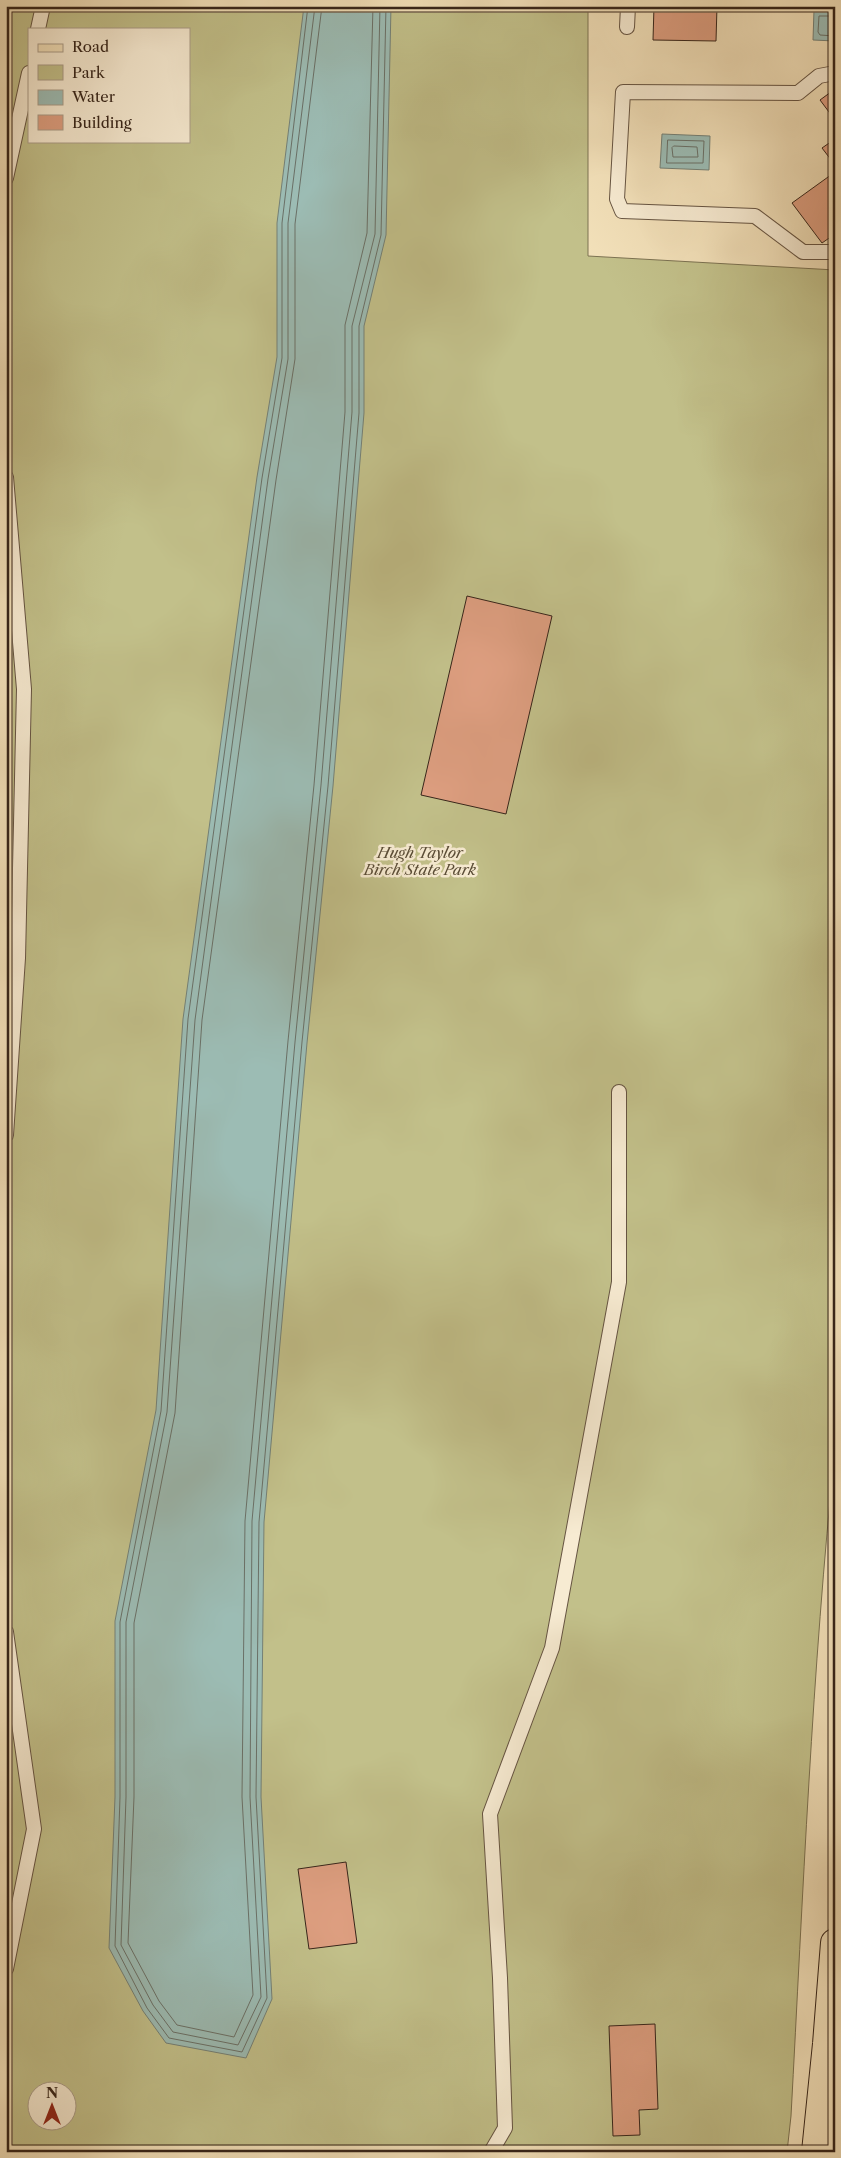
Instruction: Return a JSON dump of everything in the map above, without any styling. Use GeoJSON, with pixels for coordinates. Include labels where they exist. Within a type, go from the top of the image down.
{"type":"FeatureCollection","features":[{"type":"Feature","properties":{"kind":"main road"},"geometry":{"type":"LineString","coordinates":[[816,2152],[835,1943]]}},
{"type":"Feature","properties":{"kind":"lane"},"geometry":{"type":"LineString","coordinates":[[38,28],[43,6]]}},
{"type":"Feature","properties":{"kind":"lane"},"geometry":{"type":"LineString","coordinates":[[627,28],[628,6]]}},
{"type":"Feature","properties":{"kind":"lane"},"geometry":{"type":"LineString","coordinates":[[835,73],[819,76],[798,93],[624,92],[617,199],[622,210],[755,216],[803,252],[835,252]]}},
{"type":"Feature","properties":{"kind":"lane"},"geometry":{"type":"LineString","coordinates":[[6,178],[28,78]]}},
{"type":"Feature","properties":{"kind":"lane"},"geometry":{"type":"LineString","coordinates":[[6,477],[24,689],[18,958],[6,1135]]}},
{"type":"Feature","properties":{"kind":"lane"},"geometry":{"type":"LineString","coordinates":[[491,2152],[505,2128],[500,1978],[490,1814],[552,1648],[616,1301],[619,1282],[619,1092]]}},
{"type":"Feature","properties":{"kind":"lane"},"geometry":{"type":"LineString","coordinates":[[6,1632],[34,1828],[6,1969]]}},
{"type":"Feature","properties":{"kind":"green space","name":"Hugh Taylor Birch State Park"},"geometry":{"type":"Polygon","coordinates":[[[6,6],[588,6],[588,256],[835,270],[835,1450],[814,1700],[791,2116],[787,2152],[6,2152],[6,6]]]}},
{"type":"Feature","properties":{"kind":"water"},"geometry":{"type":"Polygon","coordinates":[[[304,6],[391,6],[386,235],[364,326],[364,413],[333,786],[307,1043],[264,1522],[261,1797],[272,1999],[246,2058],[166,2043],[143,2011],[109,1948],[115,1797],[115,1621],[156,1410],[183,1019],[257,477],[277,357],[277,223],[304,6]]]}},
{"type":"Feature","properties":{"kind":"water"},"geometry":{"type":"Polygon","coordinates":[[[814,10],[835,11],[835,41],[813,40],[814,10]]]}},
{"type":"Feature","properties":{"kind":"water"},"geometry":{"type":"Polygon","coordinates":[[[662,134],[710,136],[709,170],[660,168],[662,134]]]}},
{"type":"Feature","properties":{"kind":"building"},"geometry":{"type":"Polygon","coordinates":[[[654,6],[717,6],[716,41],[653,40],[654,6]]]}},
{"type":"Feature","properties":{"kind":"building"},"geometry":{"type":"Polygon","coordinates":[[[835,89],[835,120],[820,100],[835,89]]]}},
{"type":"Feature","properties":{"kind":"building"},"geometry":{"type":"Polygon","coordinates":[[[835,139],[835,165],[822,148],[835,139]]]}},
{"type":"Feature","properties":{"kind":"building"},"geometry":{"type":"Polygon","coordinates":[[[835,172],[835,234],[822,243],[792,203],[835,172]]]}},
{"type":"Feature","properties":{"kind":"building"},"geometry":{"type":"Polygon","coordinates":[[[467,596],[552,616],[506,814],[421,795],[467,596]]]}},
{"type":"Feature","properties":{"kind":"building"},"geometry":{"type":"Polygon","coordinates":[[[346,1862],[357,1943],[309,1949],[298,1869],[346,1862]]]}},
{"type":"Feature","properties":{"kind":"building"},"geometry":{"type":"Polygon","coordinates":[[[655,2024],[658,2109],[639,2110],[640,2135],[613,2136],[609,2026],[655,2024]]]}}]}
